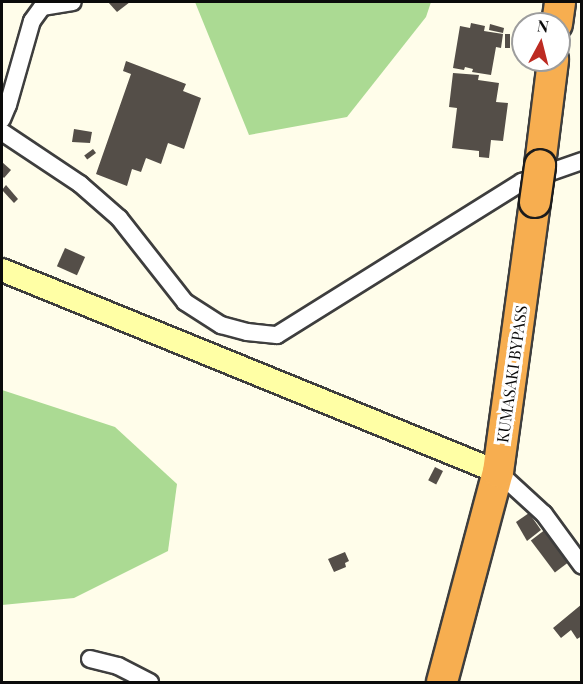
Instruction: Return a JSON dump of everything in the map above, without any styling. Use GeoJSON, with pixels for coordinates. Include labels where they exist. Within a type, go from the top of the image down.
{"type":"FeatureCollection","features":[{"type":"Feature","properties":{"kind":"highway","name":"KUMASAKI BYPASS"},"geometry":{"type":"LineString","coordinates":[[442,682],[498,472],[552,72]]}},
{"type":"Feature","properties":{"kind":"street"},"geometry":{"type":"LineString","coordinates":[[2,119],[32,21],[42,7],[73,2]]}},
{"type":"Feature","properties":{"kind":"street"},"geometry":{"type":"LineString","coordinates":[[2,132],[80,184],[119,218],[185,302],[221,325],[247,332],[277,335],[522,182],[582,161]]}},
{"type":"Feature","properties":{"kind":"street"},"geometry":{"type":"LineString","coordinates":[[2,270],[498,472],[544,514],[582,566]]}},
{"type":"Feature","properties":{"kind":"street"},"geometry":{"type":"LineString","coordinates":[[90,659],[118,666],[150,682]]}},
{"type":"Feature","properties":{"kind":"green space"},"geometry":{"type":"Polygon","coordinates":[[[195,2],[431,2],[426,17],[347,117],[249,135],[195,2]]]}},
{"type":"Feature","properties":{"kind":"green space"},"geometry":{"type":"Polygon","coordinates":[[[2,390],[115,427],[177,484],[168,551],[74,598],[2,605],[2,390]]]}},
{"type":"Feature","properties":{"kind":"building"},"geometry":{"type":"Polygon","coordinates":[[[108,2],[130,2],[117,12],[108,2]]]}},
{"type":"Feature","properties":{"kind":"building"},"geometry":{"type":"Polygon","coordinates":[[[471,23],[485,26],[484,31],[503,34],[501,48],[496,47],[491,75],[472,72],[473,69],[465,67],[464,70],[453,68],[460,26],[470,28],[471,23]]]}},
{"type":"Feature","properties":{"kind":"building"},"geometry":{"type":"Polygon","coordinates":[[[490,24],[504,28],[503,33],[489,30],[490,24]]]}},
{"type":"Feature","properties":{"kind":"building"},"geometry":{"type":"Polygon","coordinates":[[[505,34],[510,34],[510,48],[505,48],[505,34]]]}},
{"type":"Feature","properties":{"kind":"building"},"geometry":{"type":"Polygon","coordinates":[[[126,61],[186,84],[183,91],[201,98],[184,149],[168,143],[161,164],[146,158],[141,172],[132,169],[127,186],[96,174],[131,74],[123,71],[126,61]]]}},
{"type":"Feature","properties":{"kind":"building"},"geometry":{"type":"Polygon","coordinates":[[[453,73],[479,75],[478,80],[499,83],[496,102],[508,103],[503,141],[491,140],[489,158],[479,157],[479,151],[452,148],[457,108],[449,107],[453,73]]]}},
{"type":"Feature","properties":{"kind":"building"},"geometry":{"type":"Polygon","coordinates":[[[74,129],[92,132],[90,143],[72,142],[74,129]]]}},
{"type":"Feature","properties":{"kind":"building"},"geometry":{"type":"Polygon","coordinates":[[[93,149],[96,153],[87,160],[84,156],[93,149]]]}},
{"type":"Feature","properties":{"kind":"building"},"geometry":{"type":"Polygon","coordinates":[[[2,162],[11,170],[4,178],[2,176],[2,162]]]}},
{"type":"Feature","properties":{"kind":"building"},"geometry":{"type":"Polygon","coordinates":[[[6,185],[18,199],[14,203],[2,190],[6,185]]]}},
{"type":"Feature","properties":{"kind":"building"},"geometry":{"type":"Polygon","coordinates":[[[65,248],[85,257],[77,275],[57,266],[65,248]]]}},
{"type":"Feature","properties":{"kind":"building"},"geometry":{"type":"Polygon","coordinates":[[[435,467],[443,471],[436,484],[428,480],[435,467]]]}},
{"type":"Feature","properties":{"kind":"building"},"geometry":{"type":"Polygon","coordinates":[[[529,513],[541,530],[527,541],[516,522],[529,513]]]}},
{"type":"Feature","properties":{"kind":"building"},"geometry":{"type":"Polygon","coordinates":[[[546,529],[570,561],[555,572],[531,540],[546,529]]]}},
{"type":"Feature","properties":{"kind":"building"},"geometry":{"type":"Polygon","coordinates":[[[345,552],[349,561],[345,563],[346,567],[334,572],[328,559],[345,552]]]}},
{"type":"Feature","properties":{"kind":"building"},"geometry":{"type":"Polygon","coordinates":[[[582,604],[582,636],[577,639],[571,630],[561,638],[553,628],[582,604]]]}}]}
